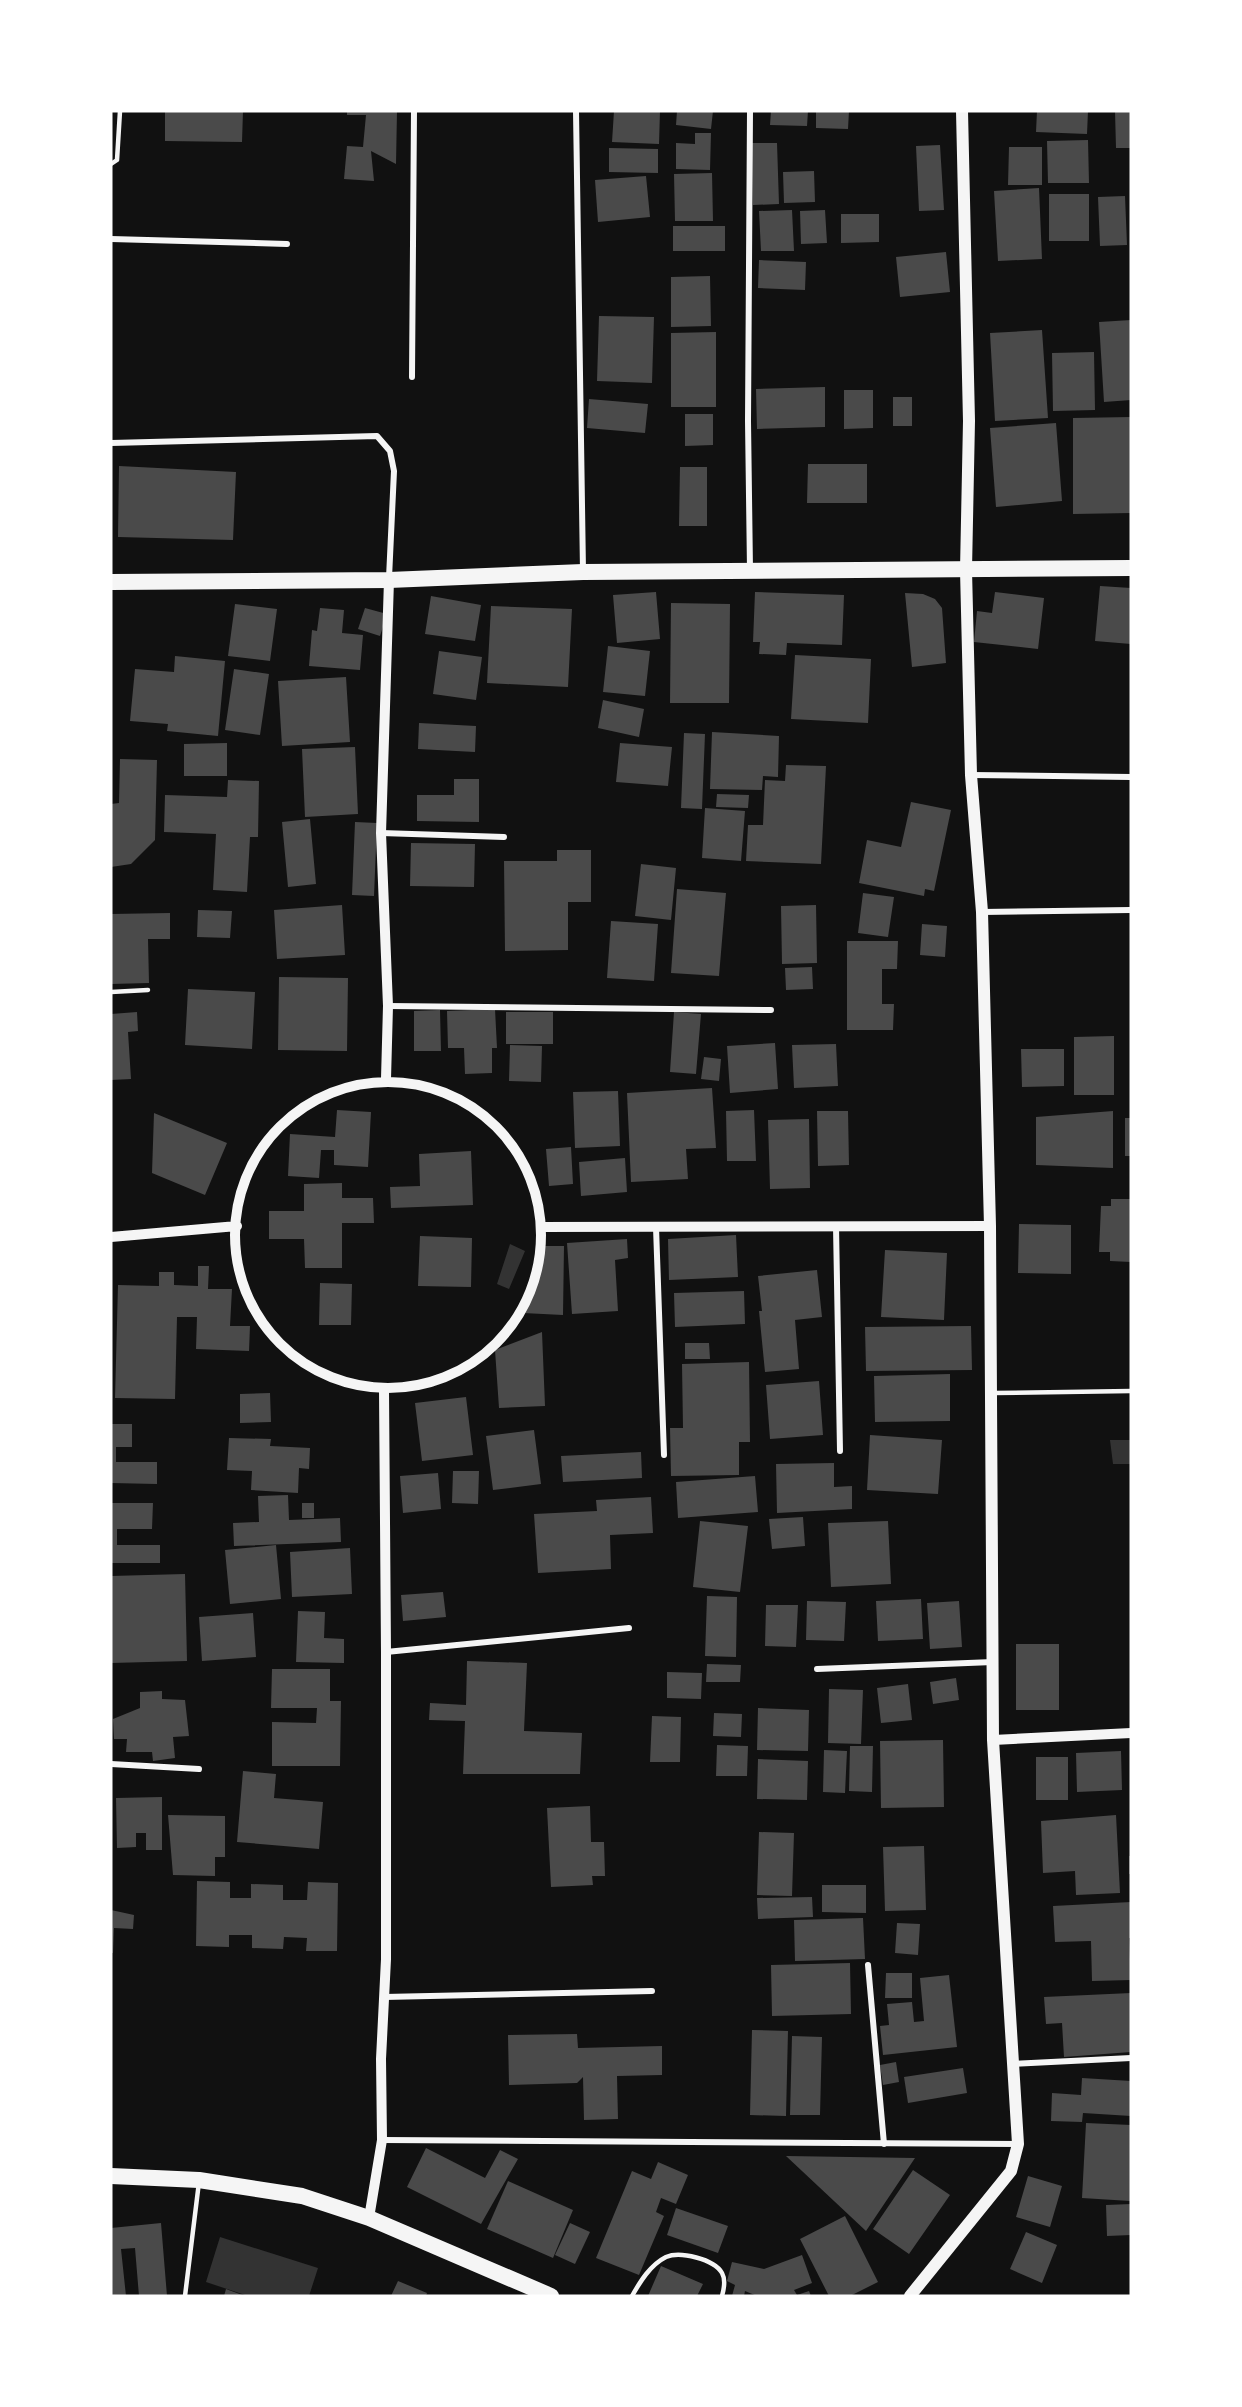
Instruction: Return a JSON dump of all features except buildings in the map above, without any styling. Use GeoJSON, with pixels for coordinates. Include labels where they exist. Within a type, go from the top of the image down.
{"type":"FeatureCollection","features":[{"type":"Feature","properties":{"kind":"highway"},"geometry":{"type":"LineString","coordinates":[[111,582],[389,580],[583,572],[1131,568]]}},
{"type":"Feature","properties":{"kind":"highway"},"geometry":{"type":"LineString","coordinates":[[111,2176],[199,2180],[302,2196],[369,2218],[551,2296]]}},
{"type":"Feature","properties":{"kind":"main road"},"geometry":{"type":"LineString","coordinates":[[909,2296],[1011,2171],[1018,2144],[993,1740],[990,1226],[982,912],[971,775],[966,570],[969,421],[962,111]]}},
{"type":"Feature","properties":{"kind":"street"},"geometry":{"type":"LineString","coordinates":[[412,377],[414,111]]}},
{"type":"Feature","properties":{"kind":"street"},"geometry":{"type":"LineString","coordinates":[[576,111],[583,572]]}},
{"type":"Feature","properties":{"kind":"street"},"geometry":{"type":"LineString","coordinates":[[750,111],[748,421],[750,571]]}},
{"type":"Feature","properties":{"kind":"street"},"geometry":{"type":"LineString","coordinates":[[111,239],[287,244]]}},
{"type":"Feature","properties":{"kind":"street"},"geometry":{"type":"LineString","coordinates":[[111,443],[377,436],[390,451],[394,471],[381,833],[388,1006],[386,1079]]}},
{"type":"Feature","properties":{"kind":"street"},"geometry":{"type":"LineString","coordinates":[[971,775],[1131,777]]}},
{"type":"Feature","properties":{"kind":"street"},"geometry":{"type":"LineString","coordinates":[[381,833],[504,837]]}},
{"type":"Feature","properties":{"kind":"street"},"geometry":{"type":"LineString","coordinates":[[982,912],[1131,910]]}},
{"type":"Feature","properties":{"kind":"street"},"geometry":{"type":"LineString","coordinates":[[388,1006],[771,1010]]}},
{"type":"Feature","properties":{"kind":"street"},"geometry":{"type":"LineString","coordinates":[[386,1079],[432,1087],[475,1107],[509,1139],[532,1181],[542,1227],[536,1278],[514,1323],[478,1360],[433,1383],[384,1390],[340,1382],[301,1363],[269,1333],[246,1296],[235,1253],[237,1226],[237,1202],[257,1154],[291,1115],[335,1090],[386,1079]]}},
{"type":"Feature","properties":{"kind":"street"},"geometry":{"type":"LineString","coordinates":[[111,1237],[237,1226]]}},
{"type":"Feature","properties":{"kind":"street"},"geometry":{"type":"LineString","coordinates":[[836,1226],[840,1451]]}},
{"type":"Feature","properties":{"kind":"street"},"geometry":{"type":"LineString","coordinates":[[542,1227],[990,1226]]}},
{"type":"Feature","properties":{"kind":"street"},"geometry":{"type":"LineString","coordinates":[[656,1227],[664,1455]]}},
{"type":"Feature","properties":{"kind":"street"},"geometry":{"type":"LineString","coordinates":[[369,2218],[382,2140],[386,1652],[384,1390]]}},
{"type":"Feature","properties":{"kind":"street"},"geometry":{"type":"LineString","coordinates":[[386,1652],[629,1628]]}},
{"type":"Feature","properties":{"kind":"street"},"geometry":{"type":"LineString","coordinates":[[818,1670],[993,1662]]}},
{"type":"Feature","properties":{"kind":"street"},"geometry":{"type":"LineString","coordinates":[[993,1740],[1131,1733]]}},
{"type":"Feature","properties":{"kind":"street"},"geometry":{"type":"LineString","coordinates":[[111,1764],[199,1769]]}},
{"type":"Feature","properties":{"kind":"street"},"geometry":{"type":"LineString","coordinates":[[868,1965],[884,2144]]}},
{"type":"Feature","properties":{"kind":"street"},"geometry":{"type":"LineString","coordinates":[[384,1997],[652,1991]]}},
{"type":"Feature","properties":{"kind":"street"},"geometry":{"type":"LineString","coordinates":[[1013,2064],[1131,2058]]}},
{"type":"Feature","properties":{"kind":"street"},"geometry":{"type":"LineString","coordinates":[[382,2140],[1018,2144]]}},
{"type":"Feature","properties":{"kind":"lane"},"geometry":{"type":"LineString","coordinates":[[111,164],[117,160],[120,111]]}},
{"type":"Feature","properties":{"kind":"lane"},"geometry":{"type":"LineString","coordinates":[[111,992],[148,990]]}},
{"type":"Feature","properties":{"kind":"lane"},"geometry":{"type":"LineString","coordinates":[[991,1393],[1131,1390]]}},
{"type":"Feature","properties":{"kind":"lane"},"geometry":{"type":"LineString","coordinates":[[185,2296],[199,2180]]}},
{"type":"Feature","properties":{"kind":"lane"},"geometry":{"type":"LineString","coordinates":[[632,2296],[655,2265],[668,2256],[683,2255],[715,2265],[723,2275],[722,2296]]}},
{"type":"Feature","properties":{"kind":"shaded area"},"geometry":{"type":"Polygon","coordinates":[[[510,1244],[525,1251],[509,1289],[497,1284],[510,1244]]]}},
{"type":"Feature","properties":{"kind":"shaded area"},"geometry":{"type":"Polygon","coordinates":[[[1110,1440],[1131,1440],[1131,1464],[1113,1464],[1110,1440]]]}},
{"type":"Feature","properties":{"kind":"shaded area"},"geometry":{"type":"Polygon","coordinates":[[[220,2237],[318,2268],[309,2296],[248,2296],[206,2282],[220,2237]]]}}]}
